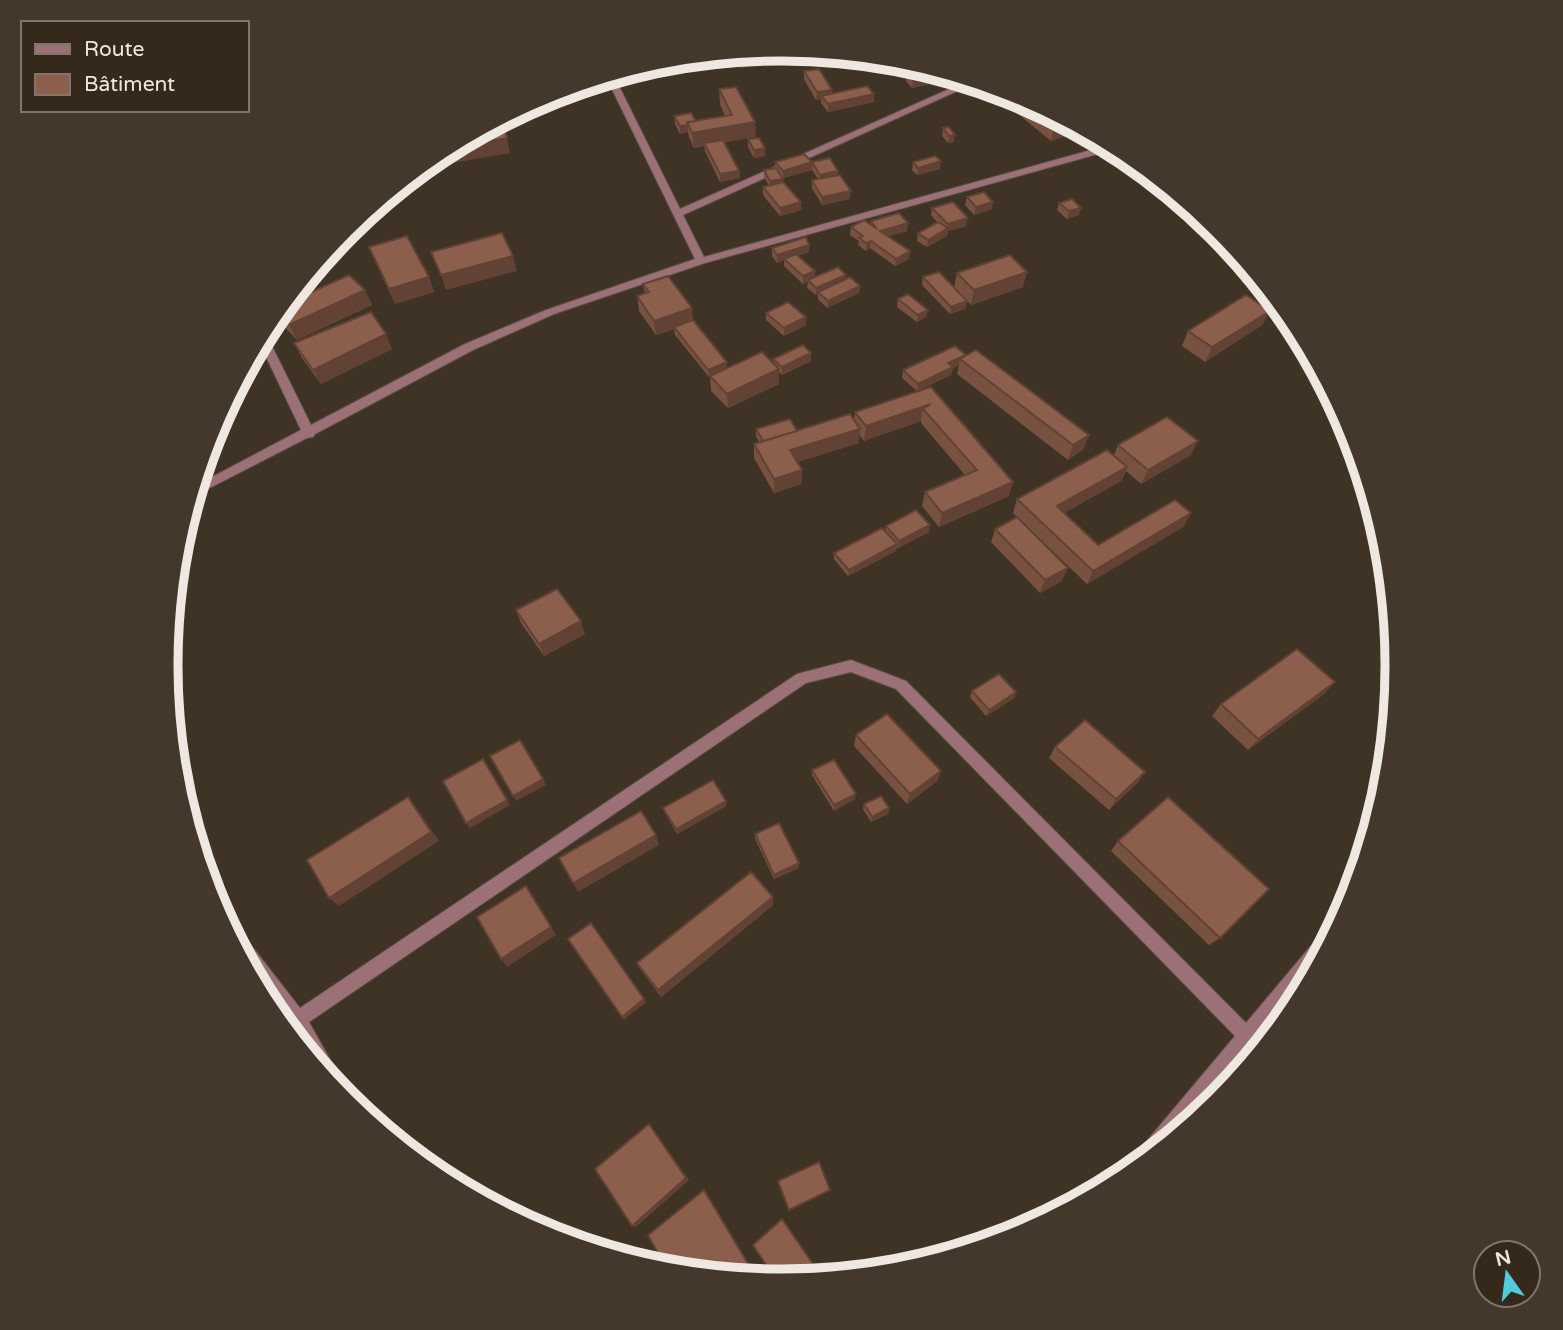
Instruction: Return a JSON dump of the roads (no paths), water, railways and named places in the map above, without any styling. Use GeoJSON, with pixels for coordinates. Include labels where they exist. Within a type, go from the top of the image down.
{"type":"FeatureCollection","features":[{"type":"Feature","properties":{"kind":"street"},"geometry":{"type":"LineString","coordinates":[[614,85],[701,261]]}},
{"type":"Feature","properties":{"kind":"street"},"geometry":{"type":"LineString","coordinates":[[678,214],[959,88]]}},
{"type":"Feature","properties":{"kind":"street"},"geometry":{"type":"LineString","coordinates":[[205,488],[505,329],[701,261],[1098,151]]}},
{"type":"Feature","properties":{"kind":"street"},"geometry":{"type":"LineString","coordinates":[[268,349],[309,434]]}},
{"type":"Feature","properties":{"kind":"street"},"geometry":{"type":"LineString","coordinates":[[298,1018],[802,678],[851,666],[901,685],[1247,1036]]}},
{"type":"Feature","properties":{"kind":"street"},"geometry":{"type":"LineString","coordinates":[[1173,1124],[1303,969]]}},
{"type":"Feature","properties":{"kind":"street"},"geometry":{"type":"LineString","coordinates":[[264,975],[298,1018],[313,1045]]}}]}
